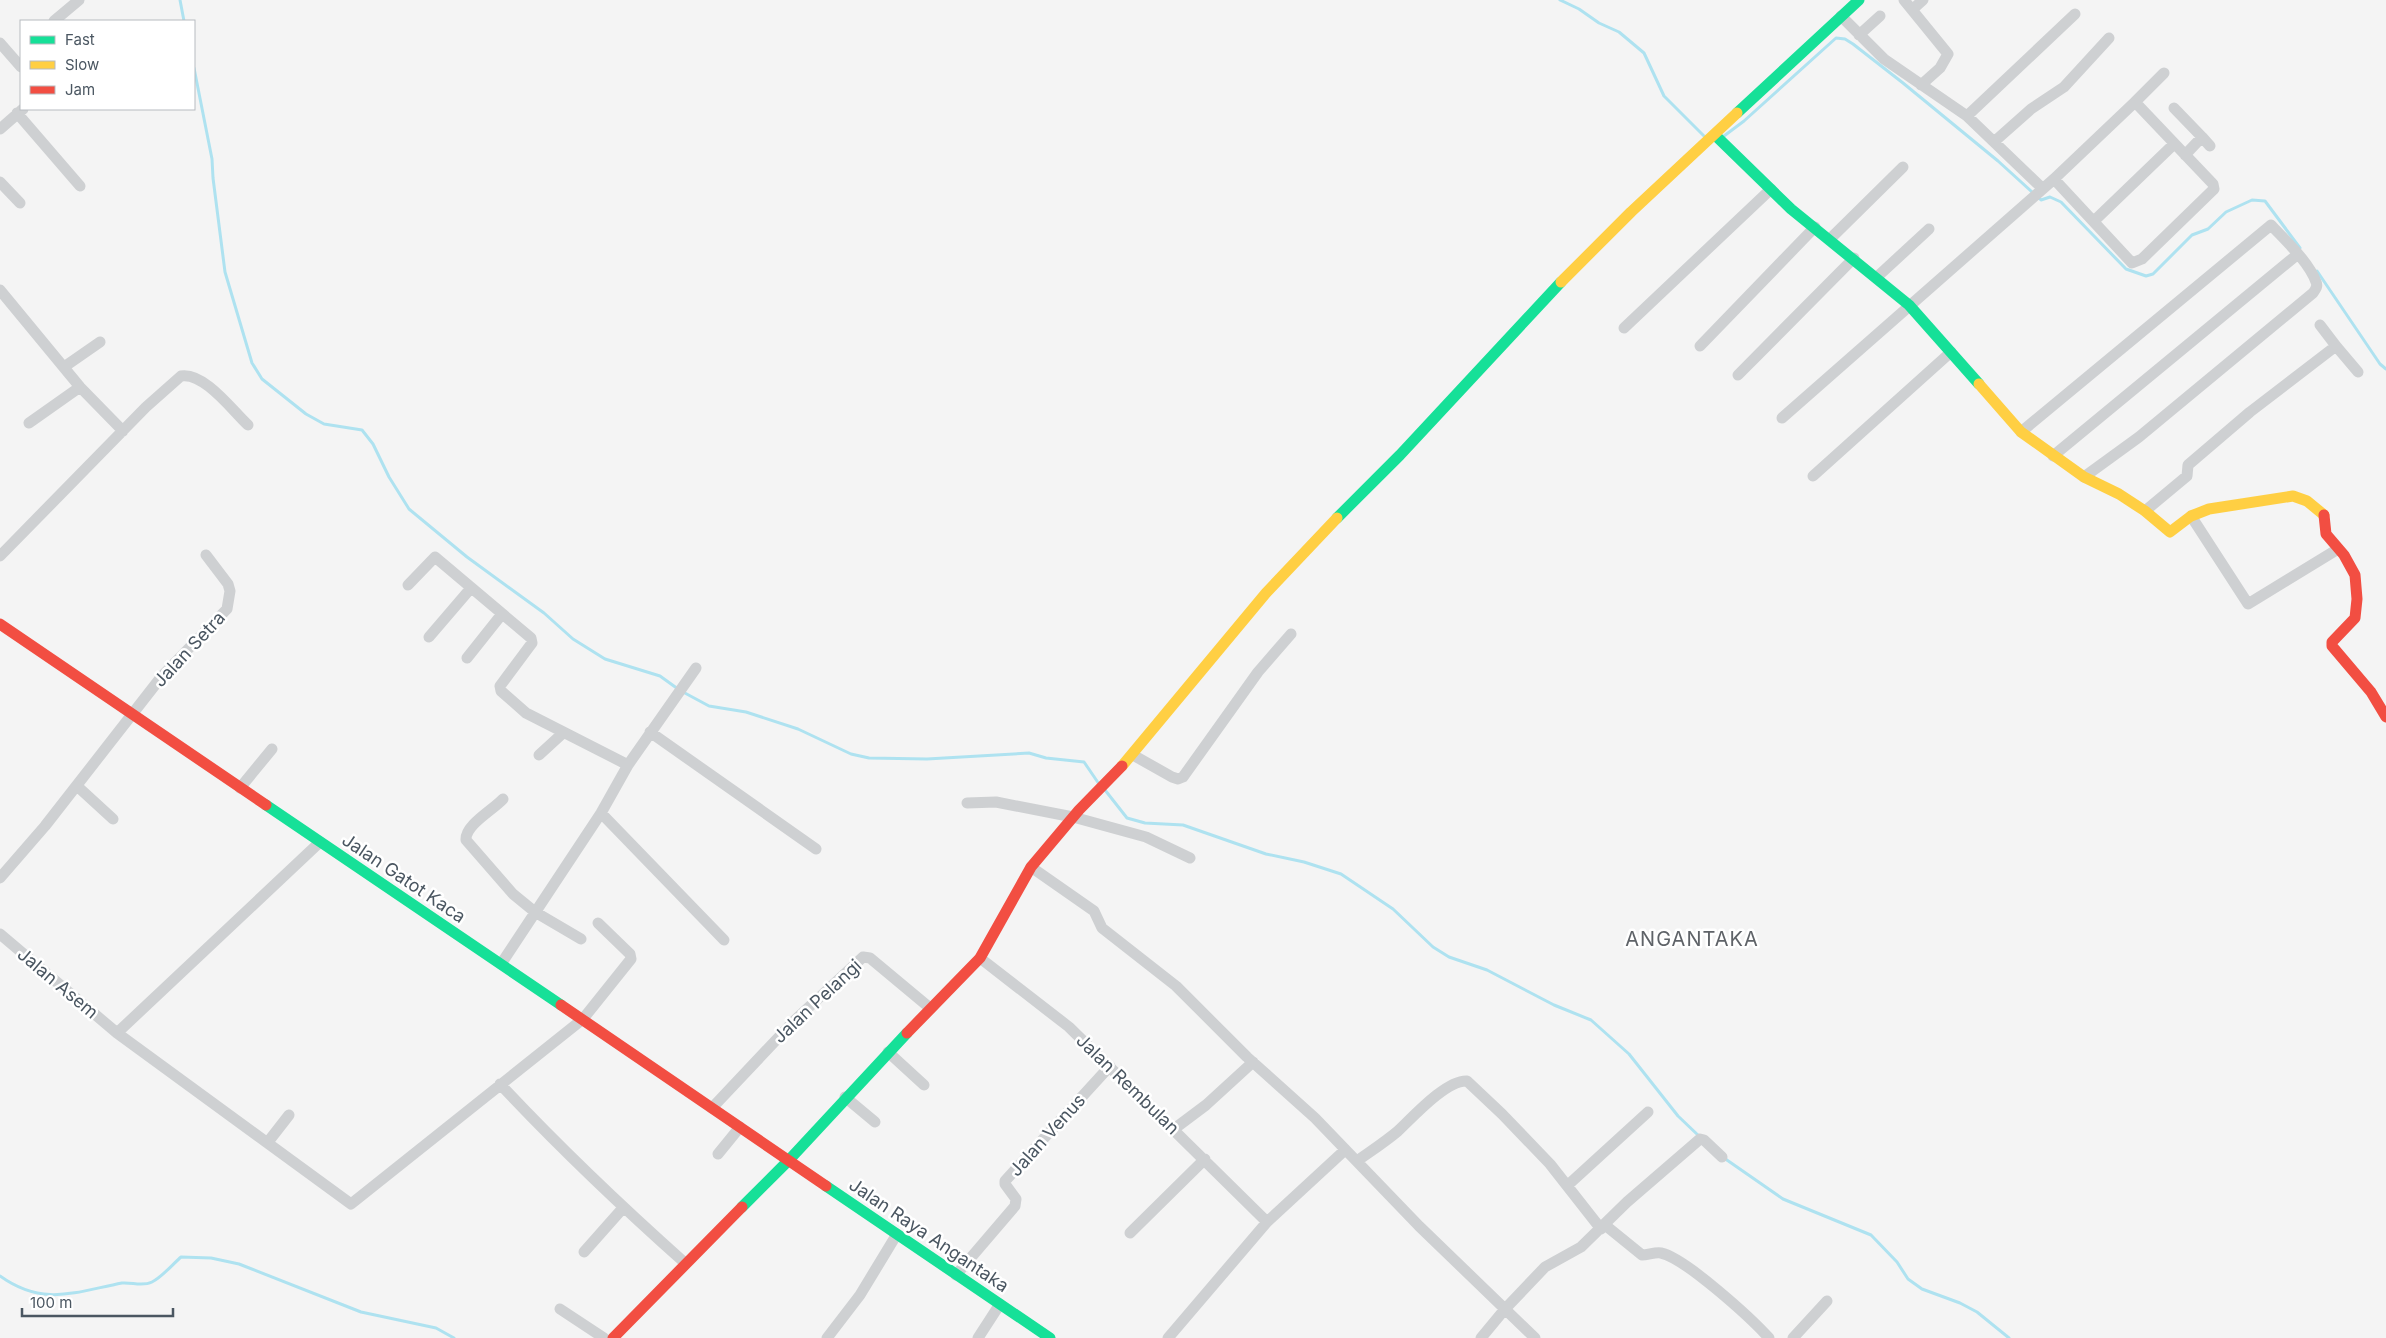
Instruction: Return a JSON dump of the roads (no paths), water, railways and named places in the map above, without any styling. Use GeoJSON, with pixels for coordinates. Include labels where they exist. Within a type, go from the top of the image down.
{"type":"FeatureCollection","features":[{"type":"Feature","properties":{"kind":"main road"},"geometry":{"type":"LineString","coordinates":[[613,1338],[685,1263],[789,1160],[845,1097],[980,958],[1014,894],[1031,867],[1073,817],[1133,754],[1266,593],[1355,498],[1400,455],[1541,302],[1631,212],[1715,136],[1859,0]]}},
{"type":"Feature","properties":{"kind":"main road"},"geometry":{"type":"LineString","coordinates":[[1715,136],[1770,189],[1909,305],[2021,432],[2084,477],[2119,494],[2145,511],[2170,532],[2191,516],[2209,509],[2283,497],[2301,497],[2326,516],[2326,534],[2344,555],[2355,575],[2357,610],[2354,618],[2332,642],[2332,646],[2371,692],[2386,717]]}},
{"type":"Feature","properties":{"kind":"main road","name":"Jalan Gatot Kaca"},"geometry":{"type":"LineString","coordinates":[[0,624],[789,1160]]}},
{"type":"Feature","properties":{"kind":"main road","name":"Jalan Raya Angantaka"},"geometry":{"type":"LineString","coordinates":[[789,1160],[1050,1338]]}},
{"type":"Feature","properties":{"kind":"street"},"geometry":{"type":"LineString","coordinates":[[55,20],[79,0]]}},
{"type":"Feature","properties":{"kind":"street"},"geometry":{"type":"LineString","coordinates":[[1904,0],[1948,54],[1940,68],[1921,85]]}},
{"type":"Feature","properties":{"kind":"street"},"geometry":{"type":"LineString","coordinates":[[1913,9],[1923,0]]}},
{"type":"Feature","properties":{"kind":"street"},"geometry":{"type":"LineString","coordinates":[[1966,116],[2075,14]]}},
{"type":"Feature","properties":{"kind":"street"},"geometry":{"type":"LineString","coordinates":[[1841,16],[1884,59],[1966,116],[1995,141],[2042,188]]}},
{"type":"Feature","properties":{"kind":"street"},"geometry":{"type":"LineString","coordinates":[[1860,35],[1880,16]]}},
{"type":"Feature","properties":{"kind":"street"},"geometry":{"type":"LineString","coordinates":[[1995,141],[2031,109],[2072,80],[2109,38]]}},
{"type":"Feature","properties":{"kind":"street"},"geometry":{"type":"LineString","coordinates":[[0,42],[20,66]]}},
{"type":"Feature","properties":{"kind":"street"},"geometry":{"type":"LineString","coordinates":[[12,56],[20,49]]}},
{"type":"Feature","properties":{"kind":"street"},"geometry":{"type":"LineString","coordinates":[[1782,418],[2054,178],[2164,73]]}},
{"type":"Feature","properties":{"kind":"street"},"geometry":{"type":"LineString","coordinates":[[2054,178],[2132,263],[2142,259],[2214,189],[2213,184],[2135,102]]}},
{"type":"Feature","properties":{"kind":"street"},"geometry":{"type":"LineString","coordinates":[[2174,108],[2206,142],[2185,155]]}},
{"type":"Feature","properties":{"kind":"street"},"geometry":{"type":"LineString","coordinates":[[0,129],[20,111],[80,186]]}},
{"type":"Feature","properties":{"kind":"street"},"geometry":{"type":"LineString","coordinates":[[2094,221],[2174,144]]}},
{"type":"Feature","properties":{"kind":"street"},"geometry":{"type":"LineString","coordinates":[[1830,239],[1903,167]]}},
{"type":"Feature","properties":{"kind":"street"},"geometry":{"type":"LineString","coordinates":[[0,182],[20,202]]}},
{"type":"Feature","properties":{"kind":"street"},"geometry":{"type":"LineString","coordinates":[[1624,328],[1770,189]]}},
{"type":"Feature","properties":{"kind":"street"},"geometry":{"type":"LineString","coordinates":[[2021,432],[2270,226],[2298,254],[2316,281],[2314,293],[2139,437],[2084,477]]}},
{"type":"Feature","properties":{"kind":"street"},"geometry":{"type":"LineString","coordinates":[[1700,346],[1815,227]]}},
{"type":"Feature","properties":{"kind":"street"},"geometry":{"type":"LineString","coordinates":[[1877,277],[1929,229]]}},
{"type":"Feature","properties":{"kind":"street"},"geometry":{"type":"LineString","coordinates":[[2053,456],[2298,254]]}},
{"type":"Feature","properties":{"kind":"street"},"geometry":{"type":"LineString","coordinates":[[1738,375],[1854,258]]}},
{"type":"Feature","properties":{"kind":"street"},"geometry":{"type":"LineString","coordinates":[[0,290],[80,387],[123,431]]}},
{"type":"Feature","properties":{"kind":"street"},"geometry":{"type":"LineString","coordinates":[[2320,325],[2358,372]]}},
{"type":"Feature","properties":{"kind":"street"},"geometry":{"type":"LineString","coordinates":[[64,367],[100,342]]}},
{"type":"Feature","properties":{"kind":"street"},"geometry":{"type":"LineString","coordinates":[[2145,511],[2187,476],[2188,464],[2250,412],[2336,346]]}},
{"type":"Feature","properties":{"kind":"street"},"geometry":{"type":"LineString","coordinates":[[1813,476],[1951,352]]}},
{"type":"Feature","properties":{"kind":"street"},"geometry":{"type":"LineString","coordinates":[[0,556],[123,431],[177,379],[184,375],[198,378],[207,385],[248,425]]}},
{"type":"Feature","properties":{"kind":"street"},"geometry":{"type":"LineString","coordinates":[[28,424],[80,387]]}},
{"type":"Feature","properties":{"kind":"street"},"geometry":{"type":"LineString","coordinates":[[2191,516],[2248,604],[2338,549]]}},
{"type":"Feature","properties":{"kind":"street","name":"Jalan Setra"},"geometry":{"type":"LineString","coordinates":[[0,878],[77,786],[131,714],[182,653],[227,608],[230,591],[228,584],[206,555]]}},
{"type":"Feature","properties":{"kind":"street"},"geometry":{"type":"LineString","coordinates":[[408,585],[434,557],[532,640],[500,686],[501,692],[526,713],[628,765]]}},
{"type":"Feature","properties":{"kind":"street"},"geometry":{"type":"LineString","coordinates":[[429,637],[471,588]]}},
{"type":"Feature","properties":{"kind":"street"},"geometry":{"type":"LineString","coordinates":[[467,658],[502,614]]}},
{"type":"Feature","properties":{"kind":"street"},"geometry":{"type":"LineString","coordinates":[[1133,754],[1172,777],[1178,779],[1183,777],[1258,672],[1292,634]]}},
{"type":"Feature","properties":{"kind":"street"},"geometry":{"type":"LineString","coordinates":[[502,964],[601,813],[628,765],[696,668]]}},
{"type":"Feature","properties":{"kind":"street"},"geometry":{"type":"LineString","coordinates":[[650,732],[816,849]]}},
{"type":"Feature","properties":{"kind":"street"},"geometry":{"type":"LineString","coordinates":[[539,755],[563,733]]}},
{"type":"Feature","properties":{"kind":"street"},"geometry":{"type":"LineString","coordinates":[[240,788],[272,749]]}},
{"type":"Feature","properties":{"kind":"street"},"geometry":{"type":"LineString","coordinates":[[77,786],[113,819]]}},
{"type":"Feature","properties":{"kind":"street"},"geometry":{"type":"LineString","coordinates":[[503,799],[494,809],[474,823],[466,835],[466,840],[503,884],[535,912],[581,938]]}},
{"type":"Feature","properties":{"kind":"street"},"geometry":{"type":"LineString","coordinates":[[968,803],[996,802],[1073,817],[1146,836],[1190,858]]}},
{"type":"Feature","properties":{"kind":"street"},"geometry":{"type":"LineString","coordinates":[[601,813],[724,940]]}},
{"type":"Feature","properties":{"kind":"street"},"geometry":{"type":"LineString","coordinates":[[117,1032],[320,842]]}},
{"type":"Feature","properties":{"kind":"street"},"geometry":{"type":"LineString","coordinates":[[1031,867],[1096,913],[1102,928],[1176,986],[1253,1062],[1315,1118],[1419,1226],[1535,1338]]}},
{"type":"Feature","properties":{"kind":"street"},"geometry":{"type":"LineString","coordinates":[[598,923],[632,957],[583,1019],[500,1084],[556,1143],[623,1208],[685,1263]]}},
{"type":"Feature","properties":{"kind":"street","name":"Jalan Asem"},"geometry":{"type":"LineString","coordinates":[[0,934],[117,1032],[351,1204],[500,1084]]}},
{"type":"Feature","properties":{"kind":"street","name":"Jalan Pelangi"},"geometry":{"type":"LineString","coordinates":[[712,1108],[795,1020],[863,957],[870,958],[930,1008]]}},
{"type":"Feature","properties":{"kind":"street","name":"Jalan Rembulan"},"geometry":{"type":"LineString","coordinates":[[980,958],[1069,1027],[1267,1222]]}},
{"type":"Feature","properties":{"kind":"street"},"geometry":{"type":"LineString","coordinates":[[888,1052],[924,1085]]}},
{"type":"Feature","properties":{"kind":"street"},"geometry":{"type":"LineString","coordinates":[[1174,1129],[1206,1105],[1253,1062]]}},
{"type":"Feature","properties":{"kind":"street","name":"Jalan Venus"},"geometry":{"type":"LineString","coordinates":[[956,1275],[1015,1206],[1016,1199],[1004,1184],[1005,1181],[1110,1066]]}},
{"type":"Feature","properties":{"kind":"street"},"geometry":{"type":"LineString","coordinates":[[1356,1161],[1398,1131],[1444,1091],[1458,1082],[1464,1081],[1502,1114],[1568,1185],[1603,1227],[1642,1255],[1662,1253],[1678,1262],[1735,1305],[1769,1338]]}},
{"type":"Feature","properties":{"kind":"street"},"geometry":{"type":"LineString","coordinates":[[845,1097],[875,1122]]}},
{"type":"Feature","properties":{"kind":"street"},"geometry":{"type":"LineString","coordinates":[[1568,1185],[1648,1112]]}},
{"type":"Feature","properties":{"kind":"street"},"geometry":{"type":"LineString","coordinates":[[268,1142],[289,1115]]}},
{"type":"Feature","properties":{"kind":"street"},"geometry":{"type":"LineString","coordinates":[[718,1154],[740,1127]]}},
{"type":"Feature","properties":{"kind":"street"},"geometry":{"type":"LineString","coordinates":[[1481,1338],[1505,1309],[1545,1267],[1574,1252],[1603,1227],[1627,1202],[1700,1139],[1704,1140],[1722,1157]]}},
{"type":"Feature","properties":{"kind":"street"},"geometry":{"type":"LineString","coordinates":[[1168,1338],[1267,1222],[1345,1150]]}},
{"type":"Feature","properties":{"kind":"street"},"geometry":{"type":"LineString","coordinates":[[1130,1233],[1204,1159]]}},
{"type":"Feature","properties":{"kind":"street"},"geometry":{"type":"LineString","coordinates":[[584,1252],[623,1208]]}},
{"type":"Feature","properties":{"kind":"street"},"geometry":{"type":"LineString","coordinates":[[827,1338],[860,1295],[898,1234]]}},
{"type":"Feature","properties":{"kind":"street"},"geometry":{"type":"LineString","coordinates":[[1793,1338],[1827,1301]]}},
{"type":"Feature","properties":{"kind":"street"},"geometry":{"type":"LineString","coordinates":[[978,1338],[1000,1304]]}},
{"type":"Feature","properties":{"kind":"street"},"geometry":{"type":"LineString","coordinates":[[560,1309],[604,1338]]}},
{"type":"Feature","properties":{"kind":"waterway"},"geometry":{"type":"LineString","coordinates":[[180,0],[184,20]]}},
{"type":"Feature","properties":{"kind":"waterway"},"geometry":{"type":"LineString","coordinates":[[1560,0],[1579,9],[1599,23],[1619,32],[1644,53],[1664,96],[1704,136]]}},
{"type":"Feature","properties":{"kind":"waterway"},"geometry":{"type":"LineString","coordinates":[[1724,136],[1744,121],[1836,38],[1845,39],[1903,83],[1998,161],[2041,200],[2050,197],[2061,202],[2126,269],[2146,276],[2153,274],[2192,235],[2208,229],[2226,212],[2252,200],[2265,201],[2300,248]]}},
{"type":"Feature","properties":{"kind":"waterway"},"geometry":{"type":"LineString","coordinates":[[195,73],[212,159],[225,272],[252,363],[262,379],[306,414],[324,424],[362,430],[373,444],[389,477],[409,509],[467,557],[544,613],[573,639],[605,659],[660,676],[678,689]]}},
{"type":"Feature","properties":{"kind":"waterway"},"geometry":{"type":"LineString","coordinates":[[2317,271],[2380,364],[2386,369]]}},
{"type":"Feature","properties":{"kind":"waterway"},"geometry":{"type":"LineString","coordinates":[[683,692],[709,706],[746,712],[798,729],[851,754],[869,758],[927,759],[1029,753],[1046,758],[1084,762],[1099,784]]}},
{"type":"Feature","properties":{"kind":"waterway"},"geometry":{"type":"LineString","coordinates":[[1105,790],[1127,818],[1145,823],[1183,825],[1266,854],[1304,862],[1341,874],[1393,909],[1433,947],[1449,957],[1487,970],[1554,1005],[1591,1020],[1629,1054],[1678,1116],[1700,1137]]}},
{"type":"Feature","properties":{"kind":"waterway"},"geometry":{"type":"LineString","coordinates":[[1724,1158],[1783,1199],[1871,1235],[1897,1262],[1908,1279],[1922,1289],[1960,1303],[1977,1312],[2009,1338]]}},
{"type":"Feature","properties":{"kind":"waterway"},"geometry":{"type":"LineString","coordinates":[[0,1276],[16,1286],[31,1291],[45,1294],[74,1293],[122,1283],[141,1284],[152,1282],[181,1257],[211,1258],[239,1264],[361,1312],[436,1328],[454,1338]]}},
{"type":"Feature","properties":{"kind":"district","name":"ANGANTAKA"},"geometry":{"type":"Point","coordinates":[1692,939]}}]}
